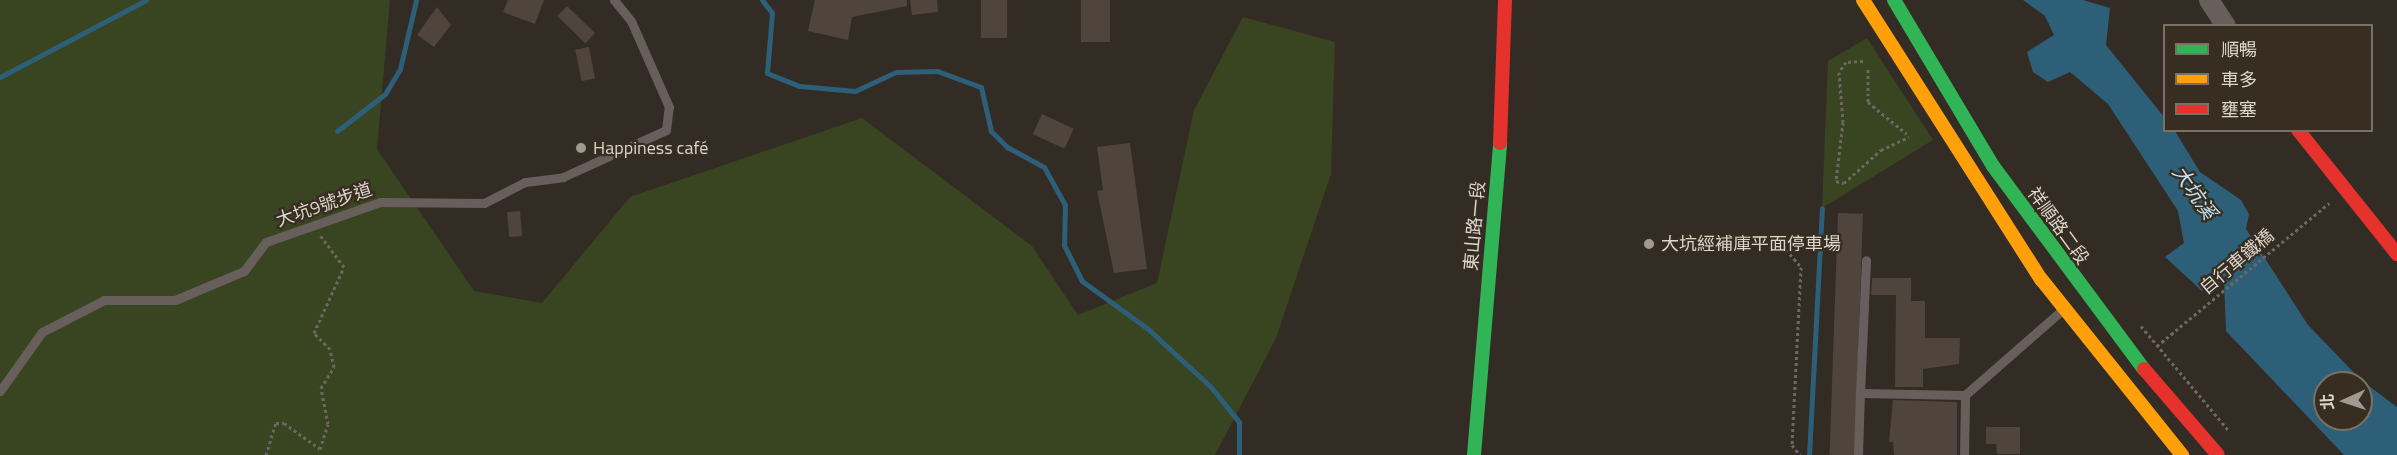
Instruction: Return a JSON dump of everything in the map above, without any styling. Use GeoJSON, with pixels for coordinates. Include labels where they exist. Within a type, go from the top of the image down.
{"type":"FeatureCollection","features":[{"type":"Feature","properties":{"kind":"street","name":"東山路一段"},"geometry":{"type":"LineString","coordinates":[[1474,455],[1499,157],[1505,0]]}},
{"type":"Feature","properties":{"kind":"street"},"geometry":{"type":"LineString","coordinates":[[1863,0],[2064,309],[2182,455]]}},
{"type":"Feature","properties":{"kind":"street","name":"祥順路二段"},"geometry":{"type":"LineString","coordinates":[[1894,0],[1993,166],[2140,364],[2218,455]]}},
{"type":"Feature","properties":{"kind":"street"},"geometry":{"type":"LineString","coordinates":[[2209,0],[2225,24]]}},
{"type":"Feature","properties":{"kind":"street"},"geometry":{"type":"LineString","coordinates":[[2300,132],[2397,254]]}},
{"type":"Feature","properties":{"kind":"lane","name":"大坑9號步道"},"geometry":{"type":"LineString","coordinates":[[0,391],[42,332],[56,323],[120,297],[175,300],[244,271],[266,242],[315,228],[380,202],[483,203],[525,182],[563,177],[666,130],[669,107],[631,21],[614,0]]}},
{"type":"Feature","properties":{"kind":"lane"},"geometry":{"type":"LineString","coordinates":[[1858,455],[1866,260]]}},
{"type":"Feature","properties":{"kind":"lane"},"geometry":{"type":"LineString","coordinates":[[1860,393],[1965,394],[2064,309]]}},
{"type":"Feature","properties":{"kind":"lane"},"geometry":{"type":"LineString","coordinates":[[1964,455],[1965,394]]}},
{"type":"Feature","properties":{"kind":"path"},"geometry":{"type":"LineString","coordinates":[[1863,61],[1846,62],[1839,72],[1843,122],[1836,181],[1844,183],[1881,150],[1908,136],[1868,102],[1868,69]]}},
{"type":"Feature","properties":{"kind":"path","name":"自行車鐵橋"},"geometry":{"type":"LineString","coordinates":[[2157,346],[2334,199]]}},
{"type":"Feature","properties":{"kind":"path"},"geometry":{"type":"LineString","coordinates":[[266,455],[276,423],[284,423],[320,449],[328,424],[321,388],[334,367],[330,349],[314,333],[344,267],[315,228]]}},
{"type":"Feature","properties":{"kind":"path"},"geometry":{"type":"LineString","coordinates":[[1782,245],[1801,267],[1792,445],[1800,455]]}},
{"type":"Feature","properties":{"kind":"path"},"geometry":{"type":"LineString","coordinates":[[2135,319],[2235,440]]}},
{"type":"Feature","properties":{"kind":"green space"},"geometry":{"type":"Polygon","coordinates":[[[0,0],[390,0],[377,149],[474,291],[542,303],[630,197],[862,118],[1032,246],[1078,315],[1157,283],[1194,110],[1243,17],[1335,42],[1331,174],[1276,338],[1215,455],[0,455],[0,0]]]}},
{"type":"Feature","properties":{"kind":"green space"},"geometry":{"type":"Polygon","coordinates":[[[1867,38],[1933,140],[1822,208],[1828,61],[1867,38]]]}},
{"type":"Feature","properties":{"kind":"water","name":"大坑溪"},"geometry":{"type":"Polygon","coordinates":[[[2023,0],[2083,0],[2110,8],[2106,45],[2163,116],[2163,132],[2176,132],[2200,172],[2241,200],[2249,214],[2246,229],[2308,325],[2352,371],[2313,371],[2313,422],[2226,331],[2224,281],[2202,291],[2165,257],[2184,243],[2178,211],[2108,104],[2070,72],[2048,82],[2033,72],[2027,52],[2054,35],[2045,16],[2023,0]]]}},
{"type":"Feature","properties":{"kind":"water"},"geometry":{"type":"Polygon","coordinates":[[[2373,389],[2397,407],[2397,455],[2344,455],[2321,431],[2373,431],[2373,389]]]}},
{"type":"Feature","properties":{"kind":"building"},"geometry":{"type":"Polygon","coordinates":[[[508,0],[544,0],[535,24],[503,12],[508,0]]]}},
{"type":"Feature","properties":{"kind":"building"},"geometry":{"type":"Polygon","coordinates":[[[815,0],[907,0],[907,6],[852,17],[848,40],[808,31],[815,0]]]}},
{"type":"Feature","properties":{"kind":"building"},"geometry":{"type":"Polygon","coordinates":[[[910,0],[937,0],[938,12],[912,15],[910,0]]]}},
{"type":"Feature","properties":{"kind":"building"},"geometry":{"type":"Polygon","coordinates":[[[981,0],[1007,0],[1007,38],[981,38],[981,0]]]}},
{"type":"Feature","properties":{"kind":"building"},"geometry":{"type":"Polygon","coordinates":[[[1081,0],[1110,0],[1110,42],[1081,42],[1081,0]]]}},
{"type":"Feature","properties":{"kind":"building"},"geometry":{"type":"Polygon","coordinates":[[[567,6],[595,33],[585,43],[557,16],[567,6]]]}},
{"type":"Feature","properties":{"kind":"building"},"geometry":{"type":"Polygon","coordinates":[[[437,7],[451,25],[434,47],[417,35],[437,7]]]}},
{"type":"Feature","properties":{"kind":"building"},"geometry":{"type":"Polygon","coordinates":[[[589,47],[595,78],[581,81],[575,50],[589,47]]]}},
{"type":"Feature","properties":{"kind":"building"},"geometry":{"type":"Polygon","coordinates":[[[1042,114],[1074,129],[1064,149],[1033,134],[1042,114]]]}},
{"type":"Feature","properties":{"kind":"building"},"geometry":{"type":"Polygon","coordinates":[[[1130,143],[1147,269],[1114,273],[1097,191],[1103,190],[1097,147],[1130,143]]]}},
{"type":"Feature","properties":{"kind":"building"},"geometry":{"type":"Polygon","coordinates":[[[520,211],[522,236],[509,237],[507,212],[520,211]]]}},
{"type":"Feature","properties":{"kind":"building"},"geometry":{"type":"Polygon","coordinates":[[[1838,213],[1863,214],[1855,455],[1830,455],[1838,213]]]}},
{"type":"Feature","properties":{"kind":"building"},"geometry":{"type":"Polygon","coordinates":[[[1872,278],[1911,278],[1911,301],[1925,301],[1925,338],[1960,338],[1959,364],[1923,369],[1923,387],[1895,387],[1896,295],[1871,295],[1872,278]]]}},
{"type":"Feature","properties":{"kind":"building"},"geometry":{"type":"Polygon","coordinates":[[[1893,400],[1957,402],[1957,455],[1894,455],[1893,442],[1889,442],[1893,400]]]}},
{"type":"Feature","properties":{"kind":"building"},"geometry":{"type":"Polygon","coordinates":[[[1986,427],[2020,427],[2020,454],[1997,454],[1996,444],[1986,444],[1986,427]]]}},
{"type":"Feature","properties":{"kind":"waterway"},"geometry":{"type":"LineString","coordinates":[[0,77],[146,0]]}},
{"type":"Feature","properties":{"kind":"waterway"},"geometry":{"type":"LineString","coordinates":[[337,131],[385,94],[400,69],[416,0]]}},
{"type":"Feature","properties":{"kind":"waterway"},"geometry":{"type":"LineString","coordinates":[[762,0],[772,13],[767,73],[800,86],[855,91],[896,72],[937,71],[981,87],[991,131],[1007,147],[1044,167],[1065,205],[1064,245],[1082,281],[1147,328],[1211,387],[1239,422],[1239,455]]}},
{"type":"Feature","properties":{"kind":"waterway"},"geometry":{"type":"LineString","coordinates":[[1809,455],[1822,208]]}},
{"type":"Feature","properties":{"kind":"traffic: fast"},"geometry":{"type":"LineString","coordinates":[[1894,0],[1993,166],[2144,369]]}},
{"type":"Feature","properties":{"kind":"traffic: fast"},"geometry":{"type":"LineString","coordinates":[[1474,455],[1500,143]]}},
{"type":"Feature","properties":{"kind":"traffic: slow"},"geometry":{"type":"LineString","coordinates":[[1863,0],[2041,279],[2182,455]]}},
{"type":"Feature","properties":{"kind":"traffic: jam"},"geometry":{"type":"LineString","coordinates":[[1500,143],[1505,0]]}},
{"type":"Feature","properties":{"kind":"traffic: jam"},"geometry":{"type":"LineString","coordinates":[[2300,132],[2397,254]]}},
{"type":"Feature","properties":{"kind":"traffic: jam"},"geometry":{"type":"LineString","coordinates":[[2144,369],[2218,455]]}},
{"type":"Feature","properties":{"kind":"place","name":"Happiness café"},"geometry":{"type":"Point","coordinates":[581,148]}},
{"type":"Feature","properties":{"kind":"place","name":"大坑經補庫平面停車場"},"geometry":{"type":"Point","coordinates":[1649,244]}}]}
